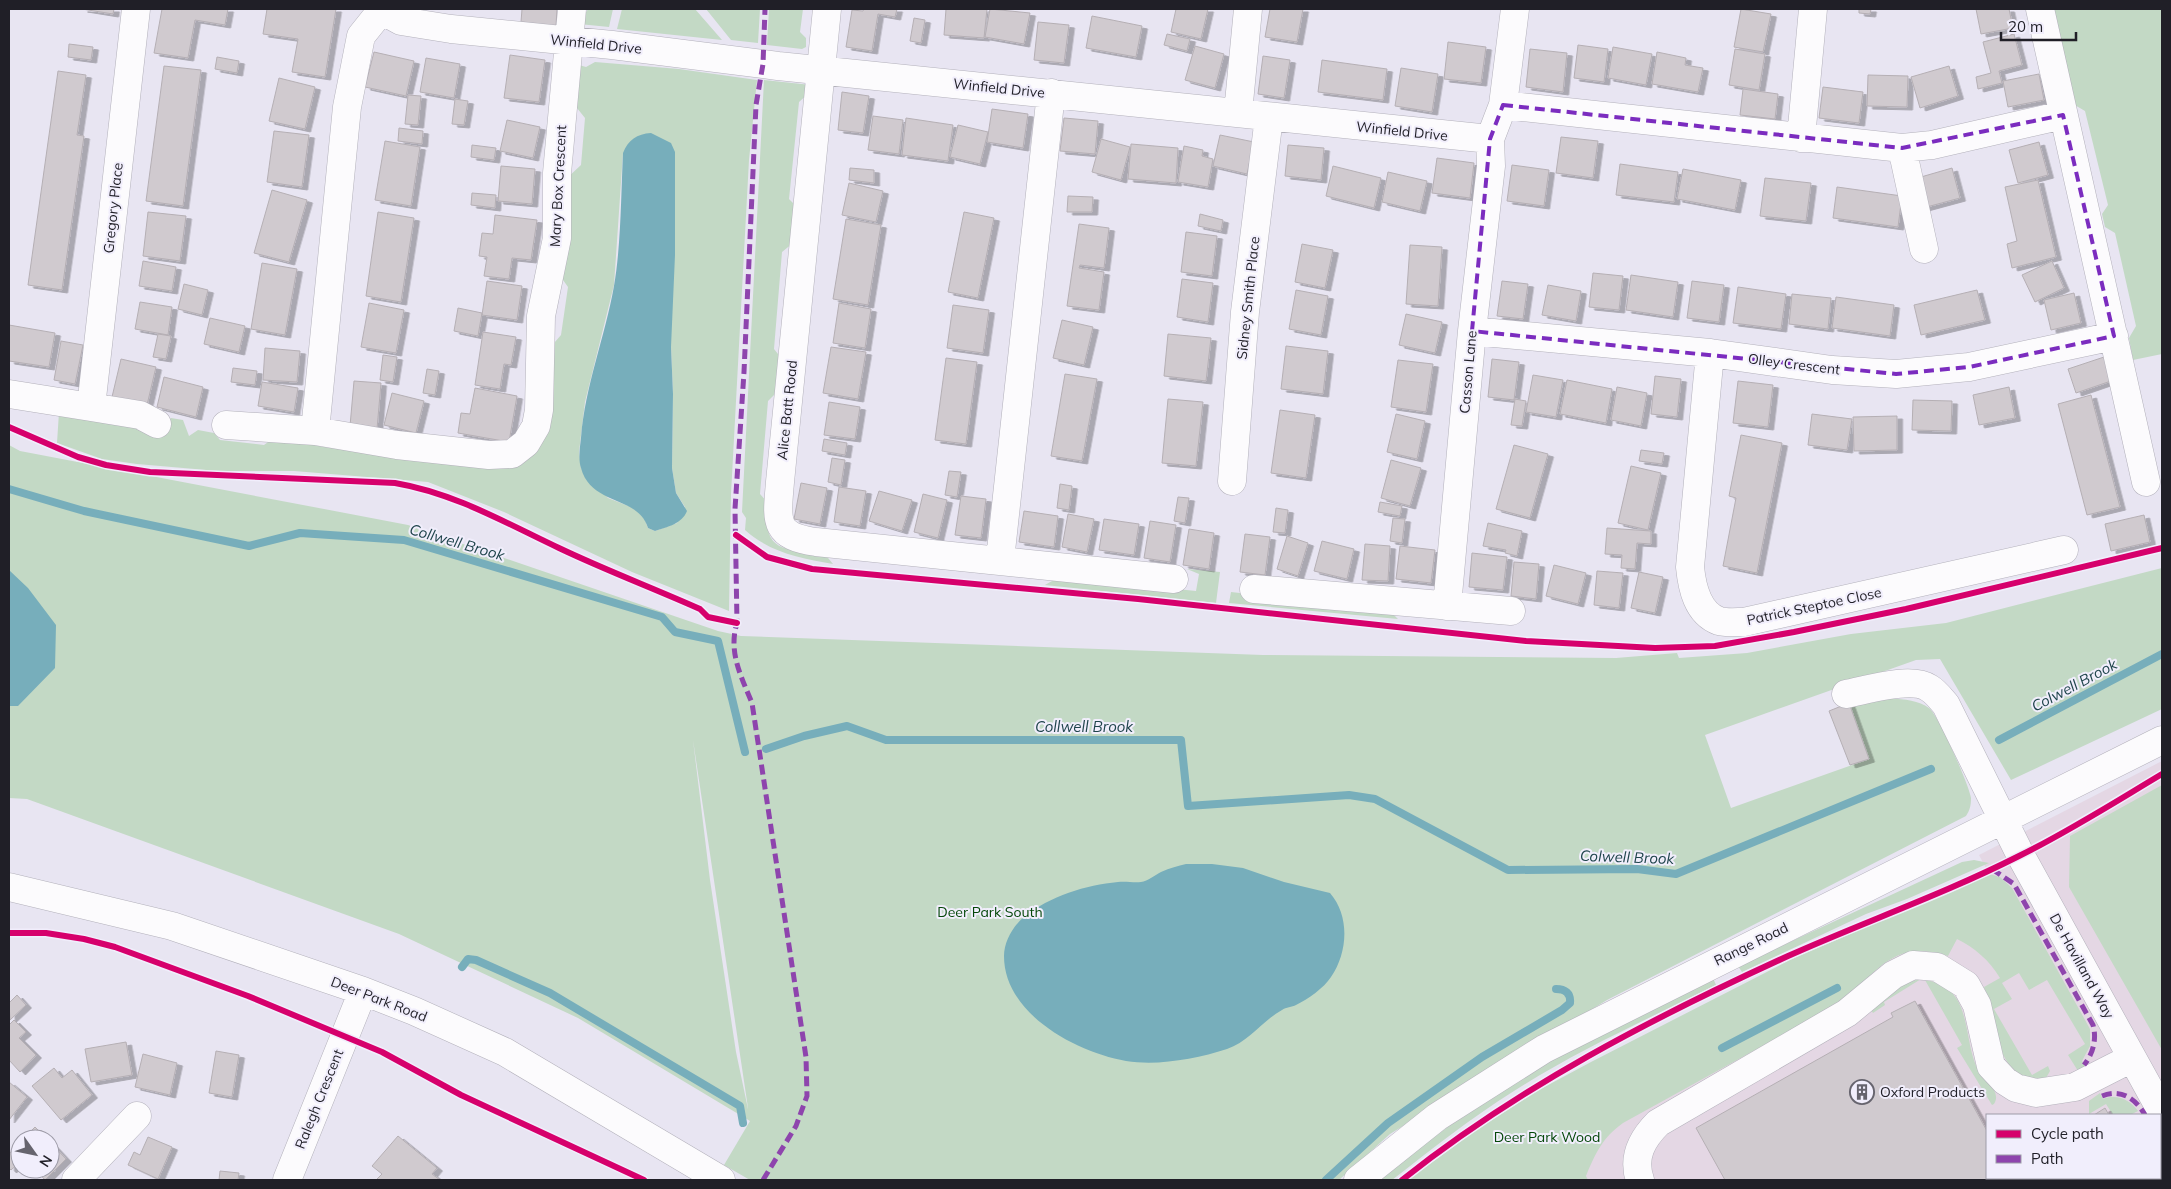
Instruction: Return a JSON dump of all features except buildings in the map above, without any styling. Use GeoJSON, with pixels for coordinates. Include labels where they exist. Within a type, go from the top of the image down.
{"type":"FeatureCollection","features":[{"type":"Feature","properties":{"kind":"street","name":"Gregory Place"},"geometry":{"type":"LineString","coordinates":[[91,407],[136,9]]}},
{"type":"Feature","properties":{"kind":"street","name":"Mary Box Crescent"},"geometry":{"type":"LineString","coordinates":[[226,425],[315,431],[397,445],[504,456],[520,450],[532,436],[536,426],[541,389],[541,316],[557,238],[557,173],[572,9]]}},
{"type":"Feature","properties":{"kind":"street"},"geometry":{"type":"LineString","coordinates":[[821,69],[827,9]]}},
{"type":"Feature","properties":{"kind":"street"},"geometry":{"type":"LineString","coordinates":[[1238,113],[1248,9]]}},
{"type":"Feature","properties":{"kind":"street"},"geometry":{"type":"LineString","coordinates":[[1490,139],[1503,106],[1515,9]]}},
{"type":"Feature","properties":{"kind":"street"},"geometry":{"type":"LineString","coordinates":[[1801,138],[1813,9]]}},
{"type":"Feature","properties":{"kind":"street"},"geometry":{"type":"LineString","coordinates":[[2040,9],[2146,482]]}},
{"type":"Feature","properties":{"kind":"street"},"geometry":{"type":"LineString","coordinates":[[315,431],[347,107],[361,36],[380,10]]}},
{"type":"Feature","properties":{"kind":"street","name":"Winfield Drive"},"geometry":{"type":"LineString","coordinates":[[380,10],[401,21],[419,25],[1051,94],[1490,139]]}},
{"type":"Feature","properties":{"kind":"street","name":"Alice Batt Road"},"geometry":{"type":"LineString","coordinates":[[821,69],[780,482],[778,510],[780,523],[790,536],[800,540],[1174,579]]}},
{"type":"Feature","properties":{"kind":"street"},"geometry":{"type":"LineString","coordinates":[[1000,560],[1051,94]]}},
{"type":"Feature","properties":{"kind":"street"},"geometry":{"type":"LineString","coordinates":[[1503,106],[1902,148],[1932,145],[2063,115]]}},
{"type":"Feature","properties":{"kind":"street","name":"Sidney Smith Place"},"geometry":{"type":"LineString","coordinates":[[1232,480],[1245,312],[1269,116]]}},
{"type":"Feature","properties":{"kind":"street","name":"Casson Lane"},"geometry":{"type":"LineString","coordinates":[[1447,606],[1472,330],[1491,166],[1490,139]]}},
{"type":"Feature","properties":{"kind":"street"},"geometry":{"type":"LineString","coordinates":[[1902,148],[1924,248]]}},
{"type":"Feature","properties":{"kind":"street","name":"Olley Crescent"},"geometry":{"type":"LineString","coordinates":[[1472,330],[1710,353],[1832,370],[1896,374],[1969,367],[2114,336]]}},
{"type":"Feature","properties":{"kind":"street","name":"Patrick Steptoe Close"},"geometry":{"type":"LineString","coordinates":[[1710,353],[1690,567],[1692,590],[1702,608],[1719,621],[1744,622],[2064,550]]}},
{"type":"Feature","properties":{"kind":"street"},"geometry":{"type":"LineString","coordinates":[[9,394],[140,415],[157,424]]}},
{"type":"Feature","properties":{"kind":"street"},"geometry":{"type":"LineString","coordinates":[[1254,589],[1511,611]]}},
{"type":"Feature","properties":{"kind":"street","name":"De Havilland Way"},"geometry":{"type":"LineString","coordinates":[[1846,694],[1920,684],[1930,688],[1938,696],[1952,716],[2003,820],[2162,1112]]}},
{"type":"Feature","properties":{"kind":"street","name":"Range Road"},"geometry":{"type":"LineString","coordinates":[[1358,1180],[1437,1118],[1544,1049],[2162,740]]}},
{"type":"Feature","properties":{"kind":"street","name":"Deer Park Road"},"geometry":{"type":"LineString","coordinates":[[9,888],[172,926],[363,991],[414,1011],[505,1052],[721,1180]]}},
{"type":"Feature","properties":{"kind":"street"},"geometry":{"type":"LineString","coordinates":[[1640,1180],[1636,1163],[1638,1153],[1645,1138],[1658,1122],[1847,1012],[1894,975],[1913,965],[1937,967],[1966,984],[1977,1006],[1990,1066],[2005,1081],[2016,1088],[2036,1093],[2075,1088],[2132,1058]]}},
{"type":"Feature","properties":{"kind":"street","name":"Ralegh Crescent"},"geometry":{"type":"LineString","coordinates":[[287,1180],[363,991]]}},
{"type":"Feature","properties":{"kind":"street"},"geometry":{"type":"LineString","coordinates":[[76,1180],[137,1116]]}},
{"type":"Feature","properties":{"kind":"highlighted area"},"geometry":{"type":"Polygon","coordinates":[[[1503,105],[1902,148],[2063,115],[2114,336],[1969,367],[1896,374],[1472,331],[1490,139],[1503,105]]]}},
{"type":"Feature","properties":{"kind":"shaded area"},"geometry":{"type":"Polygon","coordinates":[[[2162,761],[2162,1180],[1574,1180],[1594,1140],[1971,883],[1989,874],[1979,855],[2162,761]]]}},
{"type":"Feature","properties":{"kind":"green space"},"geometry":{"type":"Polygon","coordinates":[[[588,9],[613,9],[609,27],[579,24],[588,9]]]}},
{"type":"Feature","properties":{"kind":"green space"},"geometry":{"type":"Polygon","coordinates":[[[622,9],[695,9],[722,40],[617,29],[622,9]]]}},
{"type":"Feature","properties":{"kind":"green space"},"geometry":{"type":"Polygon","coordinates":[[[706,9],[760,9],[758,43],[731,40],[706,9]]]}},
{"type":"Feature","properties":{"kind":"green space"},"geometry":{"type":"Polygon","coordinates":[[[769,9],[803,9],[800,32],[806,38],[806,47],[802,49],[767,45],[769,9]]]}},
{"type":"Feature","properties":{"kind":"green space"},"geometry":{"type":"Polygon","coordinates":[[[2049,9],[2162,9],[2162,354],[2133,360],[2129,338],[2136,326],[2115,233],[2105,227],[2102,214],[2108,205],[2085,111],[2073,104],[2049,9]]]}},
{"type":"Feature","properties":{"kind":"green space"},"geometry":{"type":"Polygon","coordinates":[[[595,62],[679,69],[757,80],[749,160],[731,494],[729,611],[632,572],[504,512],[428,482],[294,471],[218,471],[137,464],[102,459],[57,443],[59,412],[161,432],[171,418],[183,420],[189,436],[198,430],[214,433],[220,440],[264,445],[275,437],[324,447],[508,465],[548,350],[561,335],[568,287],[558,273],[566,179],[581,165],[585,118],[573,103],[579,65],[586,67],[595,62]],[[623,153],[614,285],[585,402],[579,452],[581,468],[608,498],[631,507],[643,515],[648,528],[655,531],[677,523],[685,507],[676,493],[672,468],[673,394],[671,347],[623,153]]]}},
{"type":"Feature","properties":{"kind":"green space"},"geometry":{"type":"Polygon","coordinates":[[[764,80],[811,85],[809,93],[799,102],[789,199],[797,207],[793,243],[782,252],[774,349],[782,359],[778,391],[768,401],[760,494],[768,503],[768,531],[772,540],[787,549],[824,553],[833,564],[798,557],[765,544],[745,530],[746,518],[742,512],[764,80]]]}},
{"type":"Feature","properties":{"kind":"green space","name":"Deer Park South"},"geometry":{"type":"Polygon","coordinates":[[[9,445],[20,451],[408,525],[718,631],[741,636],[1263,655],[1616,658],[1677,653],[1679,658],[1747,653],[1851,634],[1946,623],[2162,568],[2162,709],[2011,780],[1940,659],[1916,660],[1705,735],[1731,808],[1869,759],[1849,703],[1879,699],[1911,701],[1929,708],[1939,723],[1965,779],[1971,798],[1970,807],[1966,816],[1607,1000],[1390,1134],[1339,1180],[750,1180],[724,1165],[750,1121],[578,1018],[399,934],[27,799],[9,798],[9,445]],[[693,740],[710,880],[736,1052],[748,1109],[693,740]]]}},
{"type":"Feature","properties":{"kind":"green space"},"geometry":{"type":"Polygon","coordinates":[[[1187,569],[1220,572],[1216,603],[1045,585],[1059,577],[1196,591],[1199,574],[1187,569]]]}},
{"type":"Feature","properties":{"kind":"green space"},"geometry":{"type":"Polygon","coordinates":[[[1231,592],[1389,610],[1398,619],[1229,603],[1231,592]]]}},
{"type":"Feature","properties":{"kind":"green space"},"geometry":{"type":"Polygon","coordinates":[[[2162,785],[2162,1050],[2069,887],[2070,836],[2162,785]]]}},
{"type":"Feature","properties":{"kind":"green space"},"geometry":{"type":"Polygon","coordinates":[[[1974,860],[1989,863],[1907,899],[1866,914],[1742,972],[1738,966],[1962,862],[1974,860]]]}},
{"type":"Feature","properties":{"kind":"green space","name":"Deer Park Wood"},"geometry":{"type":"Polygon","coordinates":[[[1989,874],[2000,877],[2012,888],[2090,1029],[2090,1046],[2082,1061],[2086,1068],[2078,1071],[2068,1055],[2085,1044],[2047,980],[2029,990],[2019,973],[2002,983],[2012,999],[1994,1009],[2032,1075],[2048,1066],[2050,1071],[2046,1078],[2039,1080],[2028,1078],[2016,1072],[2008,1063],[1997,1039],[1984,987],[2000,978],[1981,955],[1957,939],[1948,956],[1929,952],[1913,952],[1899,955],[1876,970],[1840,1003],[1623,1123],[1610,1134],[1600,1147],[1586,1176],[1588,1180],[1408,1180],[1475,1131],[1537,1091],[1591,1062],[1790,960],[1989,874]]]}},
{"type":"Feature","properties":{"kind":"green space"},"geometry":{"type":"Polygon","coordinates":[[[1713,978],[1716,985],[1614,1035],[1538,1076],[1467,1123],[1392,1180],[1379,1180],[1445,1129],[1514,1082],[1588,1041],[1713,978]]]}},
{"type":"Feature","properties":{"kind":"green space"},"geometry":{"type":"Polygon","coordinates":[[[1921,979],[1884,1002],[1885,1005],[1873,1013],[1871,1010],[1899,987],[1921,979]]]}},
{"type":"Feature","properties":{"kind":"green space"},"geometry":{"type":"Polygon","coordinates":[[[1925,980],[1941,985],[1952,993],[1959,1003],[1979,1072],[1992,1087],[1996,1095],[1994,1104],[1992,1105],[1957,1048],[1962,1045],[1925,980]]]}},
{"type":"Feature","properties":{"kind":"green space"},"geometry":{"type":"Polygon","coordinates":[[[2100,1093],[2103,1099],[2118,1097],[2127,1101],[2138,1111],[2132,1114],[2112,1114],[2106,1104],[2089,1114],[2089,1101],[2100,1093]]]}},
{"type":"Feature","properties":{"kind":"water"},"geometry":{"type":"Polygon","coordinates":[[[651,133],[671,143],[675,152],[675,255],[671,347],[673,394],[672,468],[676,493],[687,511],[678,522],[655,531],[648,528],[643,518],[635,510],[594,489],[586,480],[579,457],[587,399],[614,286],[619,237],[623,153],[634,138],[651,133]]]}},
{"type":"Feature","properties":{"kind":"water"},"geometry":{"type":"Polygon","coordinates":[[[9,570],[28,588],[56,625],[55,668],[18,706],[9,706],[9,570]]]}},
{"type":"Feature","properties":{"kind":"water"},"geometry":{"type":"Polygon","coordinates":[[[1186,864],[1212,864],[1243,868],[1284,882],[1330,893],[1341,912],[1344,934],[1341,957],[1328,981],[1306,1000],[1284,1009],[1235,1046],[1203,1056],[1177,1061],[1151,1063],[1126,1061],[1106,1056],[1065,1039],[1046,1027],[1029,1012],[1016,996],[1007,977],[1004,956],[1007,940],[1024,917],[1057,897],[1081,889],[1121,882],[1144,881],[1159,873],[1186,864]]]}},
{"type":"Feature","properties":{"kind":"waterway","name":"Collwell Brook"},"geometry":{"type":"LineString","coordinates":[[9,489],[84,511],[249,546],[300,533],[404,540],[662,617],[675,632],[718,641],[745,752]]}},
{"type":"Feature","properties":{"kind":"waterway","name":"Colwell Brook"},"geometry":{"type":"LineString","coordinates":[[1999,740],[2162,654]]}},
{"type":"Feature","properties":{"kind":"waterway","name":"Collwell Brook"},"geometry":{"type":"LineString","coordinates":[[766,749],[804,736],[847,726],[886,740],[1181,740],[1188,806],[1349,795],[1375,799],[1508,870],[1637,869],[1676,874],[1931,769]]}},
{"type":"Feature","properties":{"kind":"waterway"},"geometry":{"type":"LineString","coordinates":[[462,967],[468,959],[476,960],[550,993],[740,1106],[743,1123]]}},
{"type":"Feature","properties":{"kind":"waterway"},"geometry":{"type":"LineString","coordinates":[[1722,1048],[1837,988]]}},
{"type":"Feature","properties":{"kind":"waterway"},"geometry":{"type":"LineString","coordinates":[[1326,1180],[1388,1123],[1482,1057],[1562,1010],[1570,1003],[1570,997],[1565,991],[1556,989]]}},
{"type":"Feature","properties":{"kind":"marked path"},"geometry":{"type":"LineString","coordinates":[[763,1180],[796,1126],[807,1096],[806,1057],[752,703],[737,664],[734,644],[737,623],[735,509],[744,372],[756,105],[763,64],[765,9]]}},
{"type":"Feature","properties":{"kind":"marked path"},"geometry":{"type":"LineString","coordinates":[[1992,869],[2014,884],[2093,1025],[2095,1036],[2093,1046],[2090,1056],[2084,1065]]}},
{"type":"Feature","properties":{"kind":"marked path"},"geometry":{"type":"LineString","coordinates":[[2102,1096],[2115,1093],[2127,1096],[2137,1104],[2144,1114]]}},
{"type":"Feature","properties":{"kind":"cycle path"},"geometry":{"type":"LineString","coordinates":[[9,427],[78,457],[106,465],[150,472],[395,483],[417,488],[459,501],[576,556],[700,609],[708,617],[737,623]]}},
{"type":"Feature","properties":{"kind":"cycle path"},"geometry":{"type":"LineString","coordinates":[[736,535],[767,557],[812,569],[1138,599],[1526,641],[1655,648],[1715,646],[1794,632],[1906,609],[2162,548]]}},
{"type":"Feature","properties":{"kind":"cycle path"},"geometry":{"type":"LineString","coordinates":[[1402,1180],[1493,1114],[1588,1056],[1687,1004],[1788,956],[1991,870],[2055,837],[2162,774]]}},
{"type":"Feature","properties":{"kind":"cycle path"},"geometry":{"type":"LineString","coordinates":[[9,933],[46,933],[84,939],[115,947],[248,996],[382,1052],[461,1095],[644,1180]]}},
{"type":"Feature","properties":{"kind":"place","name":"Oxford Products"},"geometry":{"type":"Point","coordinates":[1862,1092]}}]}
